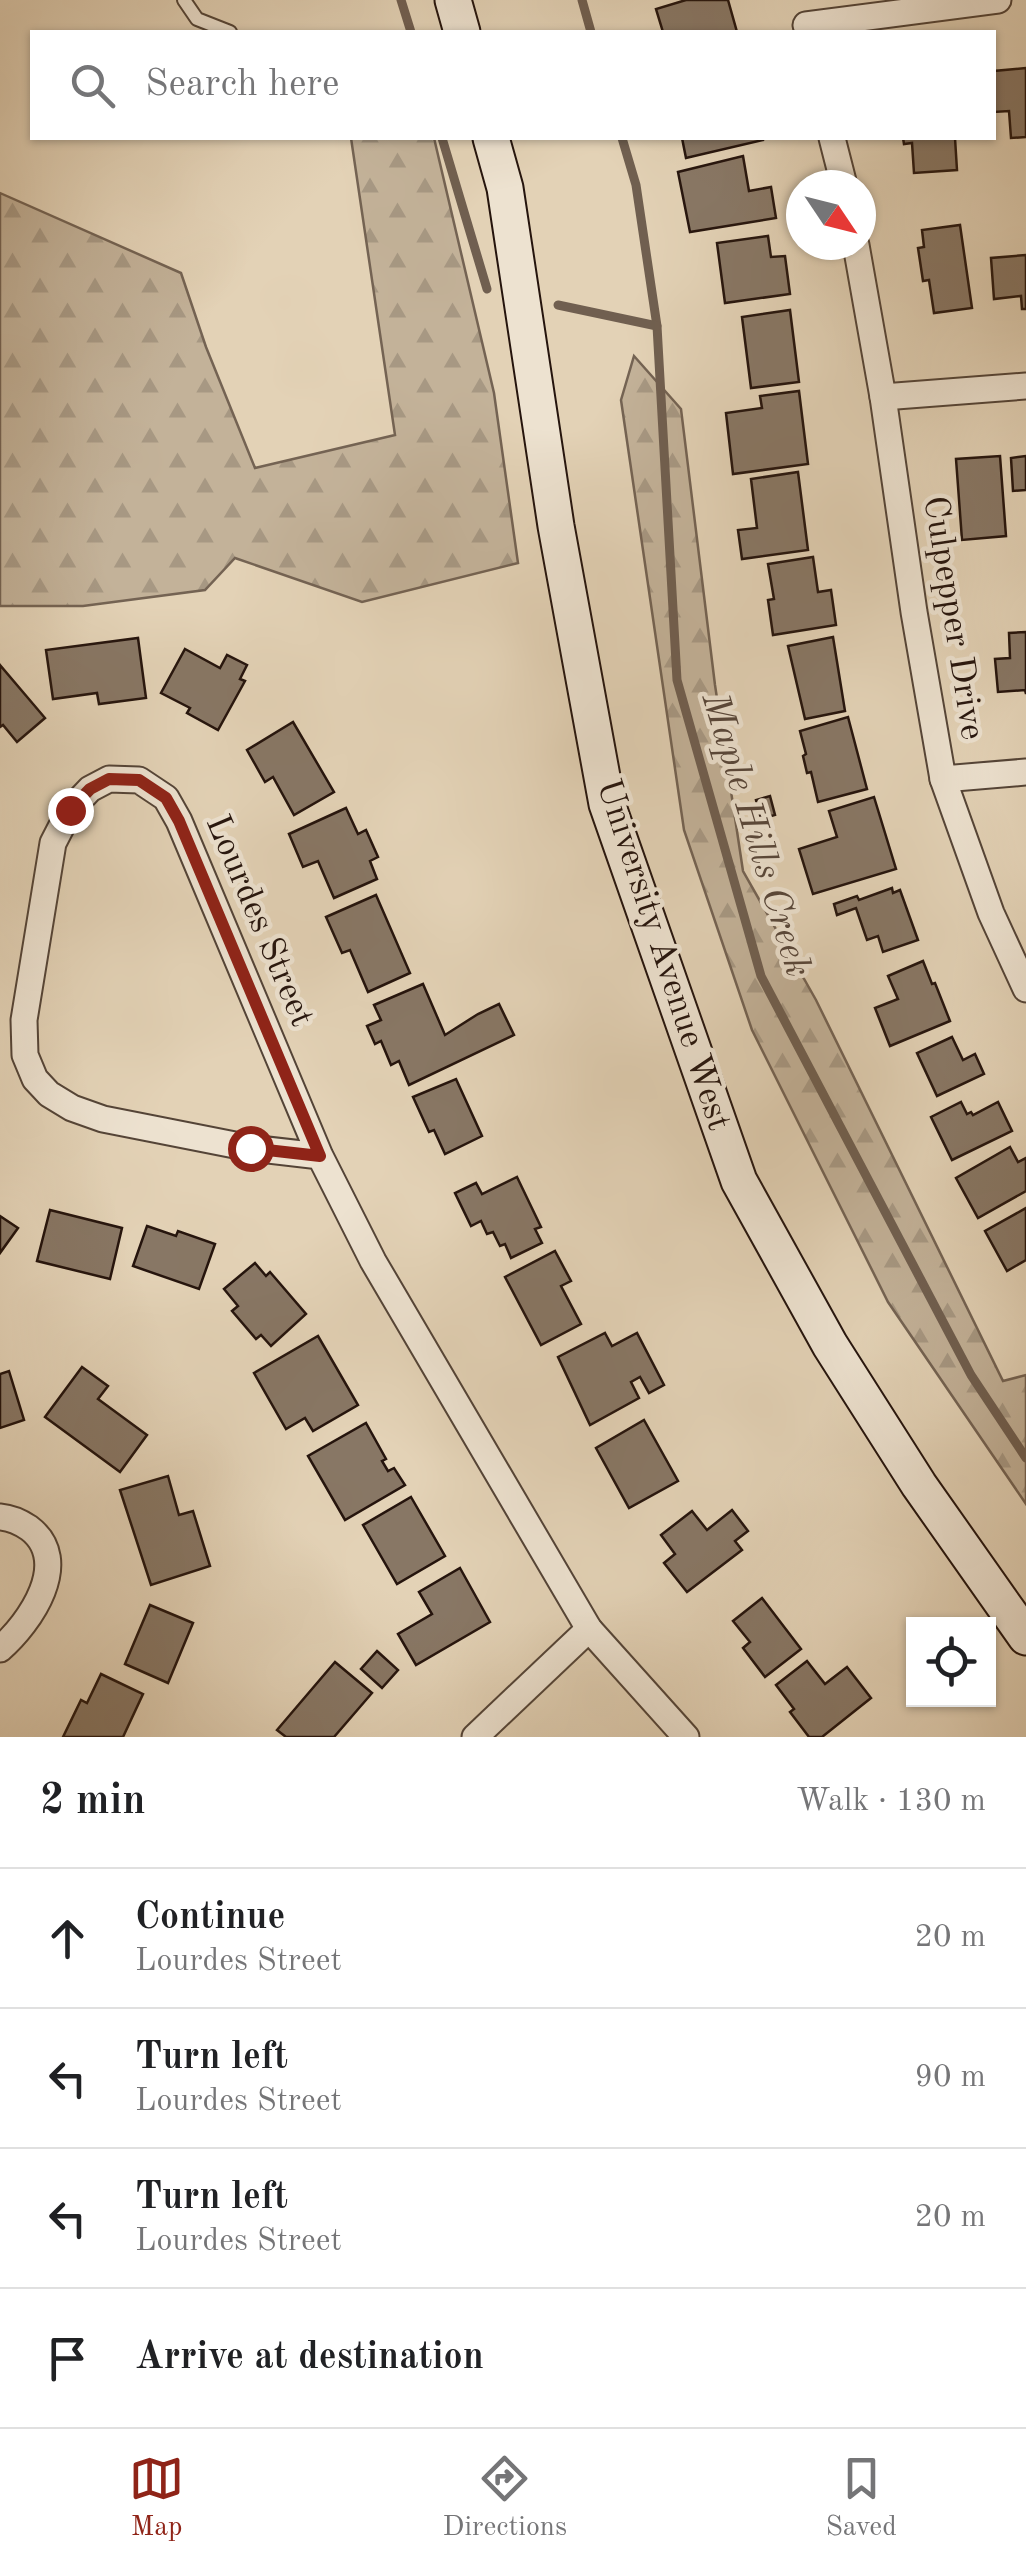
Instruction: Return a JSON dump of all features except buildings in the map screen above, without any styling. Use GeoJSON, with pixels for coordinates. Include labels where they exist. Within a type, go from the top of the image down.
{"type":"FeatureCollection","features":[{"type":"Feature","properties":{"kind":"main road"},"geometry":{"type":"LineString","coordinates":[[453,0],[461,30]]}},
{"type":"Feature","properties":{"kind":"main road","name":"University Avenue West"},"geometry":{"type":"LineString","coordinates":[[492,140],[506,188],[556,526],[607,804],[738,1181],[840,1361],[919,1485],[1026,1637]]}},
{"type":"Feature","properties":{"kind":"street"},"geometry":{"type":"LineString","coordinates":[[797,0],[807,29],[998,0]]}},
{"type":"Feature","properties":{"kind":"street"},"geometry":{"type":"LineString","coordinates":[[833,140],[840,170]]}},
{"type":"Feature","properties":{"kind":"street","name":"Culpepper Drive"},"geometry":{"type":"LineString","coordinates":[[859,260],[943,779],[991,913],[1026,989]]}},
{"type":"Feature","properties":{"kind":"street"},"geometry":{"type":"LineString","coordinates":[[884,397],[1026,386]]}},
{"type":"Feature","properties":{"kind":"street"},"geometry":{"type":"LineString","coordinates":[[943,779],[1026,772]]}},
{"type":"Feature","properties":{"kind":"street","name":"Lourdes Street"},"geometry":{"type":"LineString","coordinates":[[320,1156],[250,1148],[102,1119],[72,1108],[36,1079],[25,1055],[24,1020],[53,843],[70,810],[90,789],[109,779],[139,780],[166,798],[320,1156],[373,1261],[590,1629],[686,1737]]}},
{"type":"Feature","properties":{"kind":"street"},"geometry":{"type":"LineString","coordinates":[[0,1518],[25,1525],[38,1536],[47,1551],[48,1574],[24,1624],[0,1648]]}},
{"type":"Feature","properties":{"kind":"street"},"geometry":{"type":"LineString","coordinates":[[475,1737],[590,1629]]}},
{"type":"Feature","properties":{"kind":"lane"},"geometry":{"type":"LineString","coordinates":[[184,0],[197,19],[225,30]]}},
{"type":"Feature","properties":{"kind":"green space"},"geometry":{"type":"Polygon","coordinates":[[[351,140],[434,140],[494,393],[518,563],[362,602],[235,558],[205,590],[83,606],[0,606],[0,193],[181,273],[255,468],[395,435],[351,140]]]}},
{"type":"Feature","properties":{"kind":"green space"},"geometry":{"type":"Polygon","coordinates":[[[634,356],[681,409],[715,685],[743,871],[816,1000],[1003,1381],[1026,1375],[1026,1504],[888,1302],[752,1030],[684,830],[621,400],[634,356]]]}},
{"type":"Feature","properties":{"kind":"waterway","name":"Maple Hills Creek"},"geometry":{"type":"LineString","coordinates":[[401,0],[410,30]]}},
{"type":"Feature","properties":{"kind":"waterway"},"geometry":{"type":"LineString","coordinates":[[582,0],[590,30]]}},
{"type":"Feature","properties":{"kind":"waterway","name":"Maple Hills Creek"},"geometry":{"type":"LineString","coordinates":[[443,140],[487,289]]}},
{"type":"Feature","properties":{"kind":"waterway","name":"Maple Hills Creek"},"geometry":{"type":"LineString","coordinates":[[623,140],[636,185],[657,326],[677,680],[761,976],[971,1375],[1026,1458]]}},
{"type":"Feature","properties":{"kind":"waterway","name":"Maple Hills Creek"},"geometry":{"type":"LineString","coordinates":[[558,305],[657,326]]}},
{"type":"Feature","properties":{"kind":"route"},"geometry":{"type":"LineString","coordinates":[[70,810],[90,789],[109,779],[139,780],[166,798],[179,821],[320,1156],[250,1148]]}}]}
